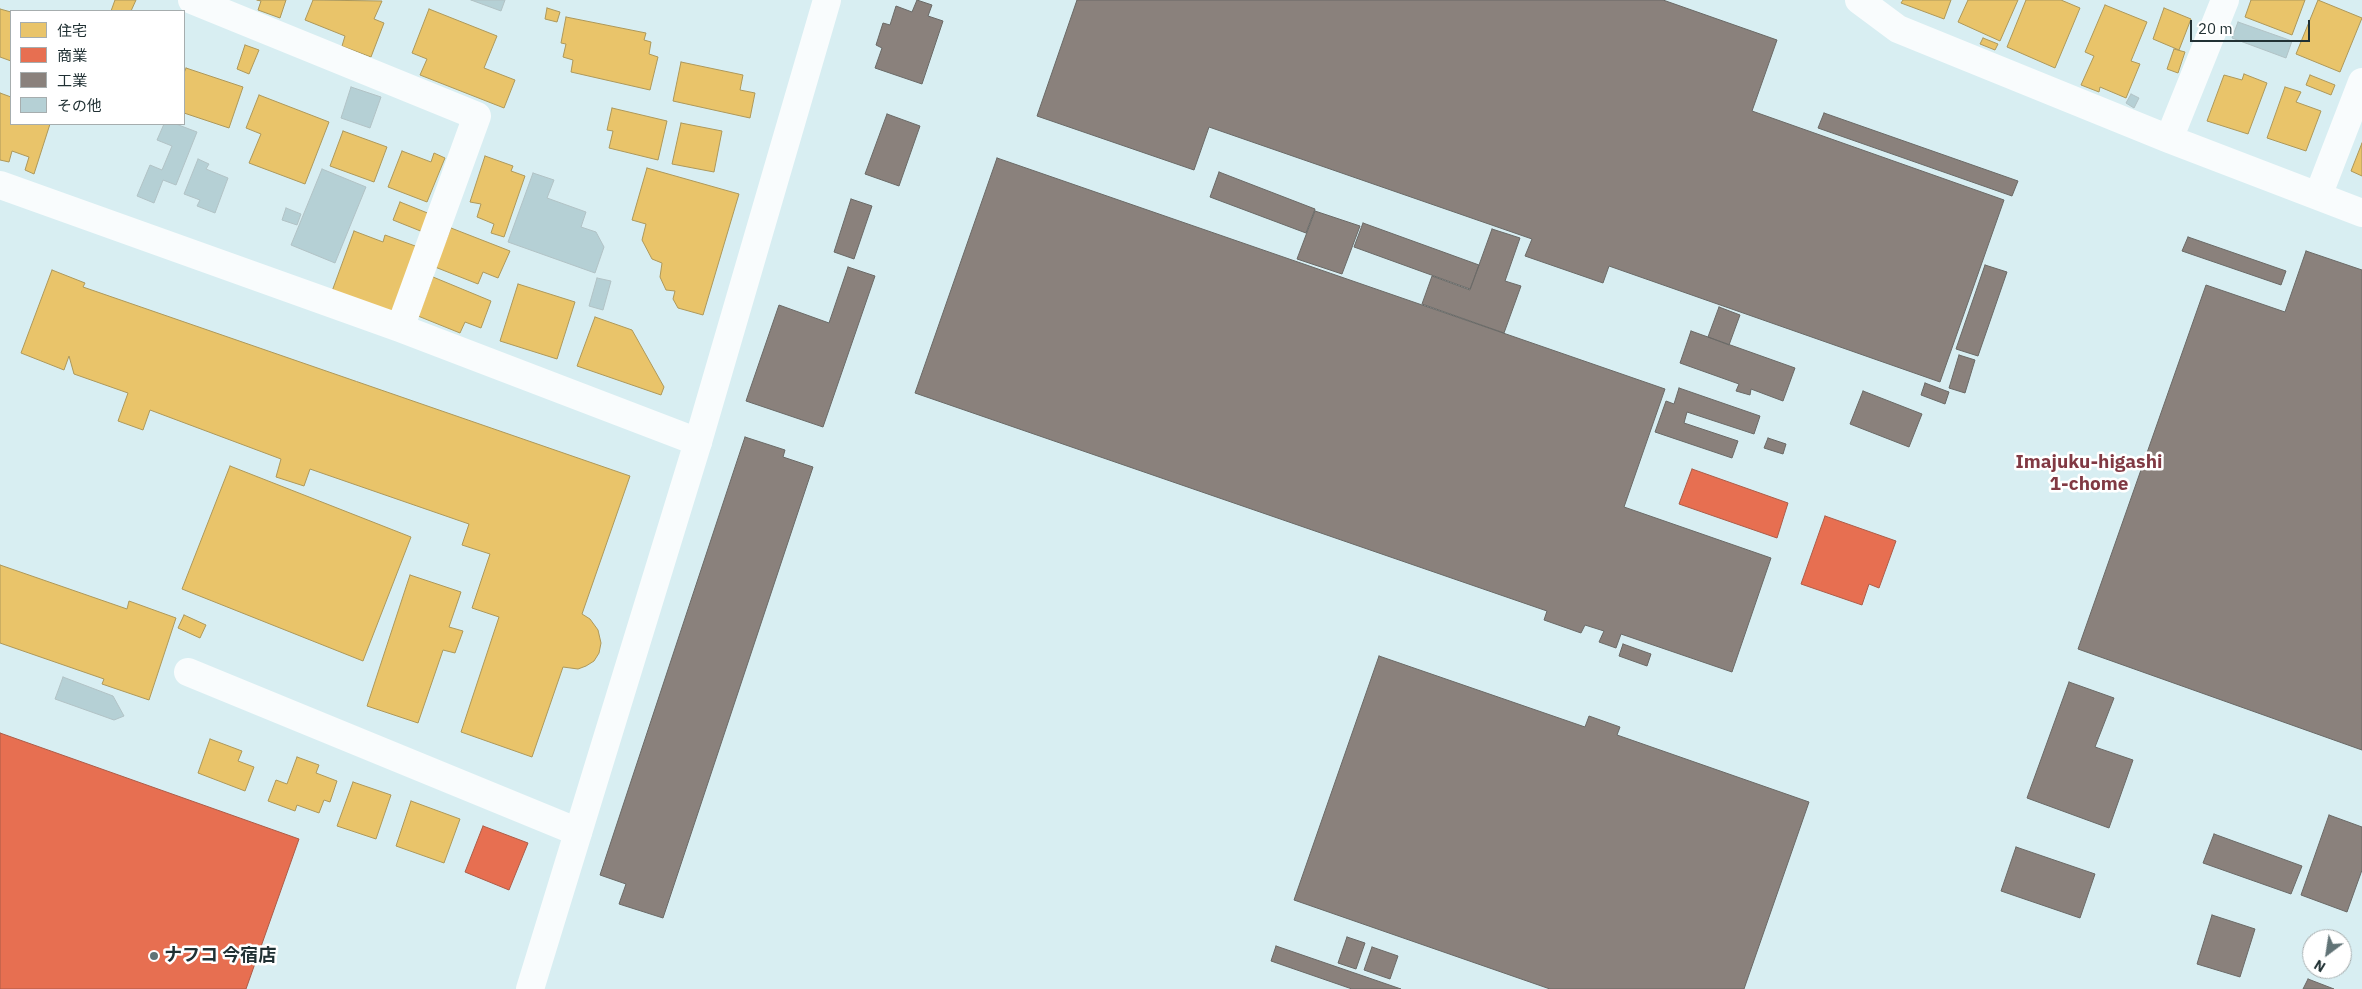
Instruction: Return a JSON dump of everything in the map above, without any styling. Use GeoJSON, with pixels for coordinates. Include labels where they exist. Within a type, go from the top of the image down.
{"type":"FeatureCollection","features":[{"type":"Feature","properties":{"kind":"street"},"geometry":{"type":"LineString","coordinates":[[192,0],[477,116],[400,328]]}},
{"type":"Feature","properties":{"kind":"street"},"geometry":{"type":"LineString","coordinates":[[530,989],[698,442],[827,0]]}},
{"type":"Feature","properties":{"kind":"street"},"geometry":{"type":"LineString","coordinates":[[1859,0],[1898,29],[2169,139],[2362,213]]}},
{"type":"Feature","properties":{"kind":"street"},"geometry":{"type":"LineString","coordinates":[[2169,139],[2225,0]]}},
{"type":"Feature","properties":{"kind":"street"},"geometry":{"type":"LineString","coordinates":[[2318,196],[2362,82]]}},
{"type":"Feature","properties":{"kind":"street"},"geometry":{"type":"LineString","coordinates":[[0,185],[400,328],[698,442]]}},
{"type":"Feature","properties":{"kind":"street"},"geometry":{"type":"LineString","coordinates":[[188,672],[578,832]]}},
{"type":"Feature","properties":{"kind":"building: 住宅"},"geometry":{"type":"Polygon","coordinates":[[[115,0],[136,0],[131,10],[111,10],[115,0]]]}},
{"type":"Feature","properties":{"kind":"building: 住宅"},"geometry":{"type":"Polygon","coordinates":[[[257,0],[286,0],[280,18],[258,10],[261,1],[257,0]]]}},
{"type":"Feature","properties":{"kind":"building: 住宅"},"geometry":{"type":"Polygon","coordinates":[[[313,0],[382,1],[374,19],[384,23],[371,57],[342,46],[345,36],[305,20],[313,0]]]}},
{"type":"Feature","properties":{"kind":"building: 住宅"},"geometry":{"type":"Polygon","coordinates":[[[1903,0],[1951,0],[1944,19],[1901,3],[1903,0]]]}},
{"type":"Feature","properties":{"kind":"building: 住宅"},"geometry":{"type":"Polygon","coordinates":[[[1968,0],[2018,0],[2000,41],[1958,22],[1968,0]]]}},
{"type":"Feature","properties":{"kind":"building: 住宅"},"geometry":{"type":"Polygon","coordinates":[[[2026,0],[2061,0],[2080,8],[2055,68],[2007,47],[2026,0]]]}},
{"type":"Feature","properties":{"kind":"building: 住宅"},"geometry":{"type":"Polygon","coordinates":[[[2251,0],[2305,0],[2292,35],[2245,17],[2251,0]]]}},
{"type":"Feature","properties":{"kind":"building: 住宅"},"geometry":{"type":"Polygon","coordinates":[[[2318,0],[2362,18],[2340,72],[2296,54],[2318,0]]]}},
{"type":"Feature","properties":{"kind":"building: 住宅"},"geometry":{"type":"Polygon","coordinates":[[[2105,5],[2147,22],[2131,61],[2140,64],[2126,98],[2100,87],[2099,92],[2081,85],[2094,56],[2085,52],[2105,5]]]}},
{"type":"Feature","properties":{"kind":"building: 住宅"},"geometry":{"type":"Polygon","coordinates":[[[547,8],[560,12],[557,22],[545,19],[547,8]]]}},
{"type":"Feature","properties":{"kind":"building: 住宅"},"geometry":{"type":"Polygon","coordinates":[[[2164,8],[2191,19],[2179,50],[2153,39],[2164,8]]]}},
{"type":"Feature","properties":{"kind":"building: 住宅"},"geometry":{"type":"Polygon","coordinates":[[[0,9],[10,12],[10,61],[0,57],[0,9]]]}},
{"type":"Feature","properties":{"kind":"building: 住宅"},"geometry":{"type":"Polygon","coordinates":[[[429,9],[497,36],[484,68],[515,80],[504,108],[420,75],[427,59],[412,53],[429,9]]]}},
{"type":"Feature","properties":{"kind":"building: 住宅"},"geometry":{"type":"Polygon","coordinates":[[[566,17],[646,33],[644,40],[651,42],[649,54],[658,57],[650,90],[571,72],[573,60],[563,57],[566,44],[561,43],[566,17]]]}},
{"type":"Feature","properties":{"kind":"building: 住宅"},"geometry":{"type":"Polygon","coordinates":[[[1983,38],[1998,44],[1995,50],[1980,44],[1983,38]]]}},
{"type":"Feature","properties":{"kind":"building: 住宅"},"geometry":{"type":"Polygon","coordinates":[[[245,45],[259,50],[249,74],[237,69],[245,45]]]}},
{"type":"Feature","properties":{"kind":"building: 住宅"},"geometry":{"type":"Polygon","coordinates":[[[2174,49],[2185,52],[2178,73],[2167,69],[2174,49]]]}},
{"type":"Feature","properties":{"kind":"building: 住宅"},"geometry":{"type":"Polygon","coordinates":[[[681,62],[743,75],[740,90],[755,93],[750,118],[673,101],[681,62]]]}},
{"type":"Feature","properties":{"kind":"building: 住宅"},"geometry":{"type":"Polygon","coordinates":[[[186,68],[243,87],[229,128],[185,113],[186,68]]]}},
{"type":"Feature","properties":{"kind":"building: 住宅"},"geometry":{"type":"Polygon","coordinates":[[[2244,74],[2267,83],[2248,134],[2207,121],[2224,75],[2242,80],[2244,74]]]}},
{"type":"Feature","properties":{"kind":"building: 住宅"},"geometry":{"type":"Polygon","coordinates":[[[2310,75],[2335,85],[2331,95],[2306,85],[2310,75]]]}},
{"type":"Feature","properties":{"kind":"building: 住宅"},"geometry":{"type":"Polygon","coordinates":[[[2285,87],[2301,92],[2296,102],[2321,111],[2306,151],[2267,138],[2285,87]]]}},
{"type":"Feature","properties":{"kind":"building: 住宅"},"geometry":{"type":"Polygon","coordinates":[[[0,93],[10,97],[10,125],[50,125],[34,174],[25,170],[29,157],[12,151],[9,162],[0,160],[0,93]]]}},
{"type":"Feature","properties":{"kind":"building: 住宅"},"geometry":{"type":"Polygon","coordinates":[[[259,95],[329,122],[305,184],[249,163],[261,134],[246,128],[259,95]]]}},
{"type":"Feature","properties":{"kind":"building: 住宅"},"geometry":{"type":"Polygon","coordinates":[[[612,108],[667,121],[658,160],[609,148],[613,131],[607,130],[612,108]]]}},
{"type":"Feature","properties":{"kind":"building: 住宅"},"geometry":{"type":"Polygon","coordinates":[[[681,123],[722,131],[714,172],[672,164],[681,123]]]}},
{"type":"Feature","properties":{"kind":"building: 住宅"},"geometry":{"type":"Polygon","coordinates":[[[343,131],[387,147],[374,182],[330,166],[343,131]]]}},
{"type":"Feature","properties":{"kind":"building: 住宅"},"geometry":{"type":"Polygon","coordinates":[[[2362,143],[2362,176],[2351,171],[2362,143]]]}},
{"type":"Feature","properties":{"kind":"building: 住宅"},"geometry":{"type":"Polygon","coordinates":[[[402,151],[431,162],[434,153],[445,158],[427,202],[388,187],[402,151]]]}},
{"type":"Feature","properties":{"kind":"building: 住宅"},"geometry":{"type":"Polygon","coordinates":[[[485,156],[513,166],[511,171],[525,176],[504,237],[491,233],[494,224],[477,217],[481,204],[470,202],[485,156]]]}},
{"type":"Feature","properties":{"kind":"building: 住宅"},"geometry":{"type":"Polygon","coordinates":[[[647,168],[739,194],[703,315],[678,308],[673,299],[675,291],[666,290],[660,277],[662,263],[652,259],[642,240],[646,224],[632,220],[647,168]]]}},
{"type":"Feature","properties":{"kind":"building: 住宅"},"geometry":{"type":"Polygon","coordinates":[[[400,202],[430,214],[423,232],[393,220],[400,202]]]}},
{"type":"Feature","properties":{"kind":"building: 住宅"},"geometry":{"type":"Polygon","coordinates":[[[451,228],[510,251],[498,278],[483,272],[478,284],[435,267],[451,228]]]}},
{"type":"Feature","properties":{"kind":"building: 住宅"},"geometry":{"type":"Polygon","coordinates":[[[354,231],[383,242],[385,235],[418,247],[393,317],[331,294],[354,231]]]}},
{"type":"Feature","properties":{"kind":"building: 住宅"},"geometry":{"type":"Polygon","coordinates":[[[52,270],[85,283],[83,287],[630,476],[582,614],[590,619],[598,630],[601,643],[599,653],[594,661],[586,666],[578,669],[563,667],[532,757],[461,732],[499,617],[472,608],[490,554],[462,545],[469,524],[310,469],[304,486],[276,477],[281,459],[150,410],[143,430],[118,421],[128,393],[74,374],[69,356],[64,370],[21,353],[52,270]]]}},
{"type":"Feature","properties":{"kind":"building: 住宅"},"geometry":{"type":"Polygon","coordinates":[[[433,277],[491,301],[481,328],[465,322],[460,333],[418,316],[433,277]]]}},
{"type":"Feature","properties":{"kind":"building: 住宅"},"geometry":{"type":"Polygon","coordinates":[[[518,284],[575,302],[557,359],[500,341],[518,284]]]}},
{"type":"Feature","properties":{"kind":"building: 住宅"},"geometry":{"type":"Polygon","coordinates":[[[595,317],[632,330],[664,387],[661,395],[577,366],[595,317]]]}},
{"type":"Feature","properties":{"kind":"building: 住宅"},"geometry":{"type":"Polygon","coordinates":[[[230,466],[411,537],[363,661],[182,589],[230,466]]]}},
{"type":"Feature","properties":{"kind":"building: 住宅"},"geometry":{"type":"Polygon","coordinates":[[[0,565],[127,609],[129,601],[176,618],[149,700],[102,684],[104,679],[0,643],[0,565]]]}},
{"type":"Feature","properties":{"kind":"building: 住宅"},"geometry":{"type":"Polygon","coordinates":[[[410,575],[461,592],[449,627],[463,631],[455,653],[443,650],[418,723],[367,706],[410,575]]]}},
{"type":"Feature","properties":{"kind":"building: 住宅"},"geometry":{"type":"Polygon","coordinates":[[[184,615],[206,625],[200,638],[178,628],[184,615]]]}},
{"type":"Feature","properties":{"kind":"building: 住宅"},"geometry":{"type":"Polygon","coordinates":[[[210,739],[242,751],[238,761],[254,767],[245,791],[198,773],[210,739]]]}},
{"type":"Feature","properties":{"kind":"building: 住宅"},"geometry":{"type":"Polygon","coordinates":[[[297,757],[319,765],[316,773],[337,781],[330,802],[324,800],[319,813],[297,805],[295,811],[268,801],[276,780],[287,784],[297,757]]]}},
{"type":"Feature","properties":{"kind":"building: 住宅"},"geometry":{"type":"Polygon","coordinates":[[[353,782],[391,795],[376,839],[337,826],[353,782]]]}},
{"type":"Feature","properties":{"kind":"building: 住宅"},"geometry":{"type":"Polygon","coordinates":[[[411,801],[460,819],[444,863],[396,846],[411,801]]]}},
{"type":"Feature","properties":{"kind":"building: 商業"},"geometry":{"type":"Polygon","coordinates":[[[1692,469],[1788,503],[1777,538],[1679,504],[1692,469]]]}},
{"type":"Feature","properties":{"kind":"building: 商業"},"geometry":{"type":"Polygon","coordinates":[[[1825,516],[1896,541],[1879,588],[1869,584],[1862,605],[1801,584],[1825,516]]]}},
{"type":"Feature","properties":{"kind":"building: 商業"},"geometry":{"type":"Polygon","coordinates":[[[0,733],[299,839],[246,989],[0,989],[0,733]]]}},
{"type":"Feature","properties":{"kind":"building: 商業"},"geometry":{"type":"Polygon","coordinates":[[[483,826],[528,843],[509,890],[465,872],[483,826]]]}},
{"type":"Feature","properties":{"kind":"building: 工業"},"geometry":{"type":"Polygon","coordinates":[[[917,0],[932,5],[928,16],[943,21],[922,84],[875,68],[882,48],[876,45],[883,23],[890,25],[896,6],[912,12],[917,0]]]}},
{"type":"Feature","properties":{"kind":"building: 工業"},"geometry":{"type":"Polygon","coordinates":[[[1077,0],[1663,0],[1777,40],[1752,111],[2004,200],[1940,382],[1609,266],[1603,283],[1525,256],[1532,239],[1209,127],[1194,170],[1037,116],[1077,0]]]}},
{"type":"Feature","properties":{"kind":"building: 工業"},"geometry":{"type":"Polygon","coordinates":[[[1824,113],[2018,181],[2012,196],[1818,128],[1824,113]]]}},
{"type":"Feature","properties":{"kind":"building: 工業"},"geometry":{"type":"Polygon","coordinates":[[[887,114],[920,126],[899,186],[865,174],[887,114]]]}},
{"type":"Feature","properties":{"kind":"building: 工業"},"geometry":{"type":"Polygon","coordinates":[[[997,158],[1665,389],[1624,507],[1771,558],[1732,672],[1621,634],[1616,648],[1599,642],[1604,631],[1585,625],[1581,633],[1544,620],[1547,611],[915,393],[997,158]]]}},
{"type":"Feature","properties":{"kind":"building: 工業"},"geometry":{"type":"Polygon","coordinates":[[[1219,172],[1315,209],[1306,233],[1210,197],[1219,172]]]}},
{"type":"Feature","properties":{"kind":"building: 工業"},"geometry":{"type":"Polygon","coordinates":[[[851,199],[872,206],[854,259],[834,252],[851,199]]]}},
{"type":"Feature","properties":{"kind":"building: 工業"},"geometry":{"type":"Polygon","coordinates":[[[1315,211],[1360,226],[1342,274],[1297,259],[1315,211]]]}},
{"type":"Feature","properties":{"kind":"building: 工業"},"geometry":{"type":"Polygon","coordinates":[[[1363,223],[1479,265],[1470,289],[1354,247],[1363,223]]]}},
{"type":"Feature","properties":{"kind":"building: 工業"},"geometry":{"type":"Polygon","coordinates":[[[1492,229],[1520,238],[1505,281],[1521,286],[1504,333],[1422,304],[1432,276],[1470,290],[1492,229]]]}},
{"type":"Feature","properties":{"kind":"building: 工業"},"geometry":{"type":"Polygon","coordinates":[[[2188,237],[2286,271],[2281,285],[2182,251],[2188,237]]]}},
{"type":"Feature","properties":{"kind":"building: 工業"},"geometry":{"type":"Polygon","coordinates":[[[2306,251],[2362,270],[2362,750],[2078,649],[2206,285],[2285,312],[2306,251]]]}},
{"type":"Feature","properties":{"kind":"building: 工業"},"geometry":{"type":"Polygon","coordinates":[[[1985,265],[2007,272],[1978,356],[1956,349],[1985,265]]]}},
{"type":"Feature","properties":{"kind":"building: 工業"},"geometry":{"type":"Polygon","coordinates":[[[848,267],[875,276],[823,427],[746,401],[779,305],[829,323],[848,267]]]}},
{"type":"Feature","properties":{"kind":"building: 工業"},"geometry":{"type":"Polygon","coordinates":[[[1719,307],[1740,315],[1729,345],[1708,337],[1719,307]]]}},
{"type":"Feature","properties":{"kind":"building: 工業"},"geometry":{"type":"Polygon","coordinates":[[[1691,331],[1795,368],[1783,401],[1751,389],[1750,395],[1736,391],[1739,384],[1680,363],[1691,331]]]}},
{"type":"Feature","properties":{"kind":"building: 工業"},"geometry":{"type":"Polygon","coordinates":[[[1959,355],[1975,360],[1965,393],[1949,388],[1959,355]]]}},
{"type":"Feature","properties":{"kind":"building: 工業"},"geometry":{"type":"Polygon","coordinates":[[[1925,383],[1949,392],[1945,404],[1921,395],[1925,383]]]}},
{"type":"Feature","properties":{"kind":"building: 工業"},"geometry":{"type":"Polygon","coordinates":[[[1679,388],[1760,416],[1754,434],[1687,412],[1684,423],[1738,441],[1732,458],[1655,432],[1666,401],[1674,404],[1679,388]]]}},
{"type":"Feature","properties":{"kind":"building: 工業"},"geometry":{"type":"Polygon","coordinates":[[[1863,391],[1922,414],[1909,447],[1850,424],[1863,391]]]}},
{"type":"Feature","properties":{"kind":"building: 工業"},"geometry":{"type":"Polygon","coordinates":[[[745,437],[785,450],[783,457],[813,467],[663,918],[619,904],[626,884],[600,875],[745,437]]]}},
{"type":"Feature","properties":{"kind":"building: 工業"},"geometry":{"type":"Polygon","coordinates":[[[1768,438],[1786,444],[1783,454],[1764,448],[1768,438]]]}},
{"type":"Feature","properties":{"kind":"building: 工業"},"geometry":{"type":"Polygon","coordinates":[[[1623,644],[1651,654],[1647,666],[1619,656],[1623,644]]]}},
{"type":"Feature","properties":{"kind":"building: 工業"},"geometry":{"type":"Polygon","coordinates":[[[1379,656],[1585,727],[1589,716],[1620,727],[1617,735],[1809,802],[1744,989],[1550,989],[1294,900],[1379,656]]]}},
{"type":"Feature","properties":{"kind":"building: 工業"},"geometry":{"type":"Polygon","coordinates":[[[2069,682],[2114,698],[2095,747],[2133,760],[2109,828],[2027,798],[2069,682]]]}},
{"type":"Feature","properties":{"kind":"building: 工業"},"geometry":{"type":"Polygon","coordinates":[[[2329,815],[2362,827],[2362,870],[2347,912],[2301,895],[2329,815]]]}},
{"type":"Feature","properties":{"kind":"building: 工業"},"geometry":{"type":"Polygon","coordinates":[[[2214,834],[2302,866],[2291,894],[2203,863],[2214,834]]]}},
{"type":"Feature","properties":{"kind":"building: 工業"},"geometry":{"type":"Polygon","coordinates":[[[2016,847],[2095,874],[2080,918],[2001,891],[2016,847]]]}},
{"type":"Feature","properties":{"kind":"building: 工業"},"geometry":{"type":"Polygon","coordinates":[[[2212,915],[2255,929],[2240,977],[2197,964],[2212,915]]]}},
{"type":"Feature","properties":{"kind":"building: 工業"},"geometry":{"type":"Polygon","coordinates":[[[1347,937],[1365,943],[1356,969],[1338,963],[1347,937]]]}},
{"type":"Feature","properties":{"kind":"building: 工業"},"geometry":{"type":"Polygon","coordinates":[[[1276,946],[1401,989],[1352,989],[1271,961],[1276,946]]]}},
{"type":"Feature","properties":{"kind":"building: 工業"},"geometry":{"type":"Polygon","coordinates":[[[1372,947],[1398,956],[1390,979],[1364,970],[1372,947]]]}},
{"type":"Feature","properties":{"kind":"building: 工業"},"geometry":{"type":"Polygon","coordinates":[[[2308,979],[2334,989],[2303,989],[2308,979]]]}},
{"type":"Feature","properties":{"kind":"building: その他"},"geometry":{"type":"Polygon","coordinates":[[[471,0],[505,0],[501,11],[471,0]]]}},
{"type":"Feature","properties":{"kind":"building: その他"},"geometry":{"type":"Polygon","coordinates":[[[2238,22],[2292,41],[2286,58],[2232,38],[2238,22]]]}},
{"type":"Feature","properties":{"kind":"building: その他"},"geometry":{"type":"Polygon","coordinates":[[[351,87],[381,97],[370,128],[341,118],[351,87]]]}},
{"type":"Feature","properties":{"kind":"building: その他"},"geometry":{"type":"Polygon","coordinates":[[[2131,94],[2139,98],[2134,108],[2126,103],[2131,94]]]}},
{"type":"Feature","properties":{"kind":"building: その他"},"geometry":{"type":"Polygon","coordinates":[[[164,125],[179,125],[197,132],[176,185],[163,180],[154,203],[137,196],[150,165],[162,170],[172,146],[157,140],[164,125]]]}},
{"type":"Feature","properties":{"kind":"building: その他"},"geometry":{"type":"Polygon","coordinates":[[[198,159],[209,164],[206,169],[228,178],[215,213],[197,206],[200,200],[184,194],[198,159]]]}},
{"type":"Feature","properties":{"kind":"building: その他"},"geometry":{"type":"Polygon","coordinates":[[[322,169],[366,187],[335,263],[291,245],[322,169]]]}},
{"type":"Feature","properties":{"kind":"building: その他"},"geometry":{"type":"Polygon","coordinates":[[[533,173],[554,180],[547,198],[586,212],[581,227],[596,232],[604,247],[595,273],[508,242],[533,173]]]}},
{"type":"Feature","properties":{"kind":"building: その他"},"geometry":{"type":"Polygon","coordinates":[[[286,208],[301,214],[297,225],[282,220],[286,208]]]}},
{"type":"Feature","properties":{"kind":"building: その他"},"geometry":{"type":"Polygon","coordinates":[[[597,278],[611,281],[603,310],[589,306],[597,278]]]}},
{"type":"Feature","properties":{"kind":"building: その他"},"geometry":{"type":"Polygon","coordinates":[[[63,677],[113,696],[124,716],[114,720],[55,699],[63,677]]]}},
{"type":"Feature","properties":{"kind":"place","name":"ナフコ 今宿店"},"geometry":{"type":"Point","coordinates":[154,956]}},
{"type":"Feature","properties":{"kind":"district","name":"Imajuku-higashi 1-chome"},"geometry":{"type":"Point","coordinates":[2089,474]}}]}
